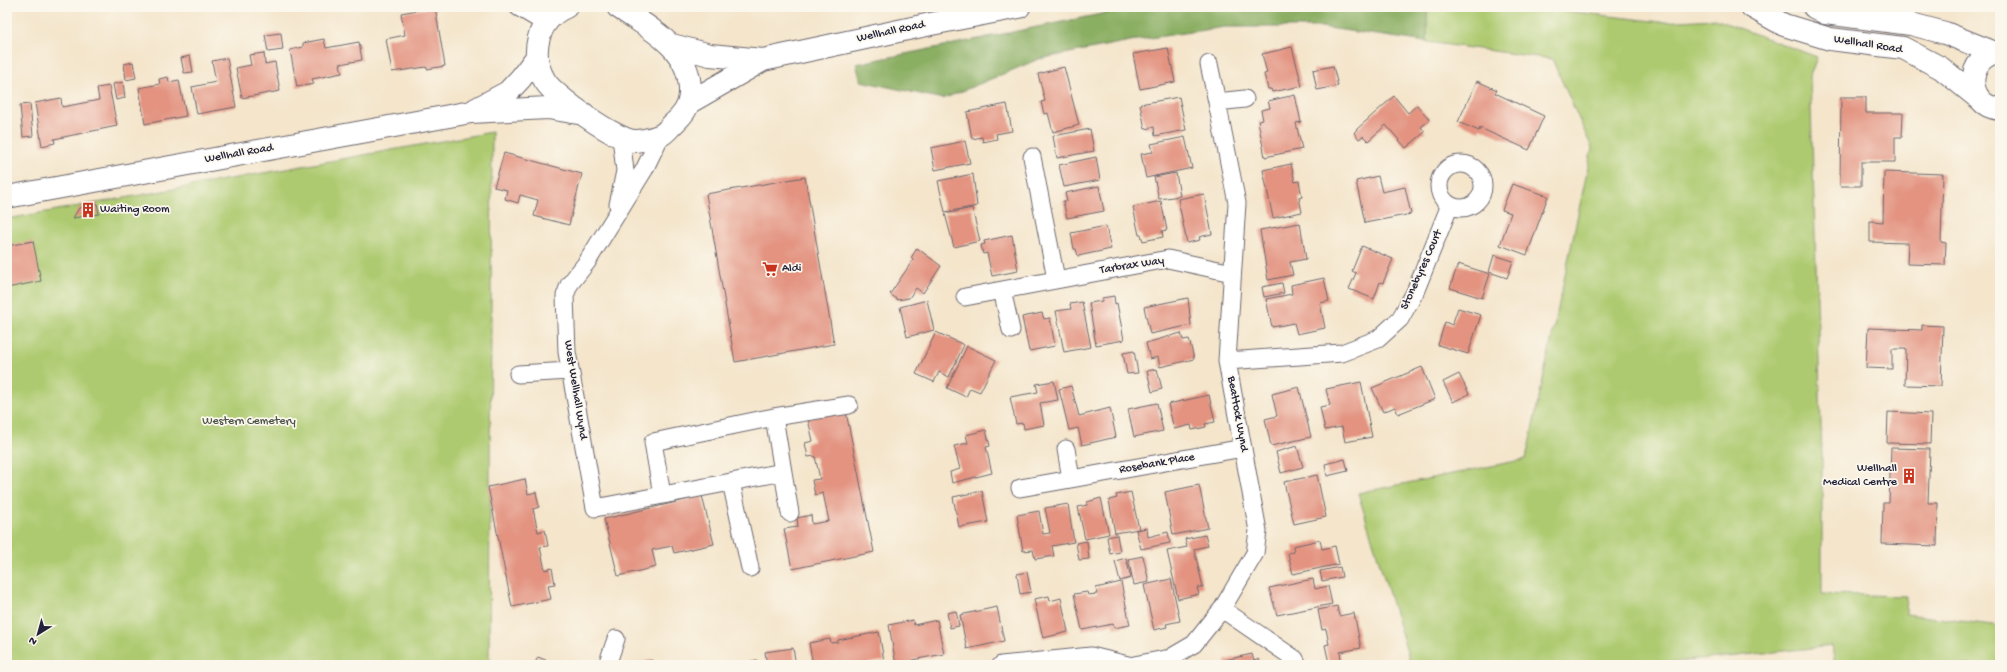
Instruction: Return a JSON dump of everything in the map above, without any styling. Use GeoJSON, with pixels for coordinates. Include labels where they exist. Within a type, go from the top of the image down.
{"type":"FeatureCollection","features":[{"type":"Feature","properties":{"kind":"street"},"geometry":{"type":"LineString","coordinates":[[518,7],[545,23]]}},
{"type":"Feature","properties":{"kind":"street","name":"Wellhall Road"},"geometry":{"type":"LineString","coordinates":[[566,7],[557,10],[545,23],[537,40],[536,58],[545,81],[564,99],[584,114],[621,137],[635,141],[661,135],[684,115],[690,102],[690,84],[686,65],[672,45],[626,10]]}},
{"type":"Feature","properties":{"kind":"street","name":"Wellhall Road"},"geometry":{"type":"LineString","coordinates":[[672,45],[710,55],[763,60],[1019,7]]}},
{"type":"Feature","properties":{"kind":"street","name":"Wellhall Road"},"geometry":{"type":"LineString","coordinates":[[1752,7],[1784,25],[1830,39],[1903,48],[1941,68],[1990,105]]}},
{"type":"Feature","properties":{"kind":"street"},"geometry":{"type":"LineString","coordinates":[[1814,7],[1825,13],[1918,25],[1945,32],[1998,52]]}},
{"type":"Feature","properties":{"kind":"street"},"geometry":{"type":"LineString","coordinates":[[1998,52],[1985,57],[1976,70],[1974,86],[1990,105],[2000,128]]}},
{"type":"Feature","properties":{"kind":"street","name":"Wellhall Road"},"geometry":{"type":"LineString","coordinates":[[471,112],[508,92],[536,58]]}},
{"type":"Feature","properties":{"kind":"street","name":"Wellhall Road"},"geometry":{"type":"LineString","coordinates":[[690,102],[763,60]]}},
{"type":"Feature","properties":{"kind":"street","name":"Beattock Wynd"},"geometry":{"type":"LineString","coordinates":[[1134,665],[1170,658],[1194,644],[1222,609],[1255,553],[1258,531],[1227,361],[1237,204],[1209,64]]}},
{"type":"Feature","properties":{"kind":"street"},"geometry":{"type":"LineString","coordinates":[[1217,102],[1245,99]]}},
{"type":"Feature","properties":{"kind":"street","name":"Wellhall Road"},"geometry":{"type":"LineString","coordinates":[[7,197],[471,112],[548,108],[584,114]]}},
{"type":"Feature","properties":{"kind":"street","name":"West Wellhall Wynd"},"geometry":{"type":"LineString","coordinates":[[661,135],[644,170],[616,217],[587,262],[569,286],[565,296],[567,352],[595,508],[783,472]]}},
{"type":"Feature","properties":{"kind":"street","name":"West Wellhall Wynd"},"geometry":{"type":"LineString","coordinates":[[616,217],[625,171],[621,137]]}},
{"type":"Feature","properties":{"kind":"street"},"geometry":{"type":"LineString","coordinates":[[1032,157],[1056,279]]}},
{"type":"Feature","properties":{"kind":"street","name":"Stonebyres Court"},"geometry":{"type":"LineString","coordinates":[[1227,361],[1342,353],[1378,339],[1400,319],[1415,292],[1450,205]]}},
{"type":"Feature","properties":{"kind":"street","name":"Tarbrax Way"},"geometry":{"type":"LineString","coordinates":[[965,297],[1168,259],[1232,273]]}},
{"type":"Feature","properties":{"kind":"street"},"geometry":{"type":"LineString","coordinates":[[1002,290],[1011,330]]}},
{"type":"Feature","properties":{"kind":"street"},"geometry":{"type":"LineString","coordinates":[[518,374],[570,371]]}},
{"type":"Feature","properties":{"kind":"street"},"geometry":{"type":"LineString","coordinates":[[662,495],[653,442],[774,417],[849,405]]}},
{"type":"Feature","properties":{"kind":"street"},"geometry":{"type":"LineString","coordinates":[[774,417],[790,512]]}},
{"type":"Feature","properties":{"kind":"street"},"geometry":{"type":"LineString","coordinates":[[1066,448],[1071,479]]}},
{"type":"Feature","properties":{"kind":"street","name":"Rosebank Place"},"geometry":{"type":"LineString","coordinates":[[1020,488],[1243,448]]}},
{"type":"Feature","properties":{"kind":"street"},"geometry":{"type":"LineString","coordinates":[[730,482],[750,568]]}},
{"type":"Feature","properties":{"kind":"street"},"geometry":{"type":"LineString","coordinates":[[1222,609],[1295,659],[1298,665]]}},
{"type":"Feature","properties":{"kind":"street"},"geometry":{"type":"LineString","coordinates":[[607,665],[616,638]]}},
{"type":"Feature","properties":{"kind":"street"},"geometry":{"type":"LineString","coordinates":[[1001,665],[1058,662],[1090,656],[1128,665]]}},
{"type":"Feature","properties":{"kind":"green space"},"geometry":{"type":"Polygon","coordinates":[[[1135,7],[1427,7],[1427,42],[1321,27],[1225,27],[1130,41],[1039,59],[943,99],[861,81],[856,64],[1135,7]]]}},
{"type":"Feature","properties":{"kind":"green space"},"geometry":{"type":"Polygon","coordinates":[[[1427,7],[1531,7],[1661,22],[1715,19],[1817,57],[1810,76],[1822,457],[1822,594],[1907,596],[1906,614],[2000,626],[2000,665],[1835,665],[1832,646],[1650,665],[1411,665],[1358,493],[1526,459],[1592,148],[1552,59],[1427,42],[1427,7]]]}},
{"type":"Feature","properties":{"kind":"green space","name":"Western Cemetery"},"geometry":{"type":"Polygon","coordinates":[[[492,132],[489,665],[7,665],[7,219],[492,132]]]}},
{"type":"Feature","properties":{"kind":"building"},"geometry":{"type":"Polygon","coordinates":[[[435,7],[445,66],[392,72],[386,39],[405,35],[401,13],[435,7]]]}},
{"type":"Feature","properties":{"kind":"building"},"geometry":{"type":"Polygon","coordinates":[[[684,7],[698,7],[698,8],[684,10],[684,7]]]}},
{"type":"Feature","properties":{"kind":"building"},"geometry":{"type":"Polygon","coordinates":[[[281,33],[283,50],[268,52],[265,35],[281,33]]]}},
{"type":"Feature","properties":{"kind":"building"},"geometry":{"type":"Polygon","coordinates":[[[324,39],[326,48],[359,42],[362,60],[340,64],[342,73],[312,79],[314,84],[297,87],[290,50],[303,47],[303,43],[324,39]]]}},
{"type":"Feature","properties":{"kind":"building"},"geometry":{"type":"Polygon","coordinates":[[[1292,47],[1302,86],[1272,92],[1271,89],[1268,89],[1264,74],[1267,73],[1262,54],[1292,47]]]}},
{"type":"Feature","properties":{"kind":"building"},"geometry":{"type":"Polygon","coordinates":[[[1168,48],[1175,82],[1140,89],[1133,54],[1168,48]]]}},
{"type":"Feature","properties":{"kind":"building"},"geometry":{"type":"Polygon","coordinates":[[[264,53],[265,64],[275,62],[280,91],[242,98],[236,68],[251,65],[249,55],[264,53]]]}},
{"type":"Feature","properties":{"kind":"building"},"geometry":{"type":"Polygon","coordinates":[[[190,56],[193,72],[184,73],[181,58],[190,56]]]}},
{"type":"Feature","properties":{"kind":"building"},"geometry":{"type":"Polygon","coordinates":[[[227,58],[236,107],[197,114],[192,87],[216,82],[212,61],[227,58]]]}},
{"type":"Feature","properties":{"kind":"building"},"geometry":{"type":"Polygon","coordinates":[[[133,62],[136,78],[126,80],[124,64],[133,62]]]}},
{"type":"Feature","properties":{"kind":"building"},"geometry":{"type":"Polygon","coordinates":[[[1333,66],[1338,86],[1317,90],[1313,70],[1333,66]]]}},
{"type":"Feature","properties":{"kind":"building"},"geometry":{"type":"Polygon","coordinates":[[[1064,67],[1079,125],[1053,132],[1048,113],[1044,114],[1041,102],[1045,101],[1038,74],[1064,67]]]}},
{"type":"Feature","properties":{"kind":"building"},"geometry":{"type":"Polygon","coordinates":[[[168,77],[169,82],[179,80],[186,116],[145,124],[139,88],[160,84],[159,79],[168,77]]]}},
{"type":"Feature","properties":{"kind":"building"},"geometry":{"type":"Polygon","coordinates":[[[1477,81],[1497,90],[1495,93],[1544,116],[1529,150],[1480,128],[1479,131],[1458,122],[1477,81]]]}},
{"type":"Feature","properties":{"kind":"building"},"geometry":{"type":"Polygon","coordinates":[[[123,82],[125,98],[116,100],[113,84],[123,82]]]}},
{"type":"Feature","properties":{"kind":"building"},"geometry":{"type":"Polygon","coordinates":[[[109,86],[117,126],[54,139],[55,143],[42,146],[35,103],[61,98],[62,107],[99,100],[97,88],[109,86]]]}},
{"type":"Feature","properties":{"kind":"building"},"geometry":{"type":"Polygon","coordinates":[[[1295,95],[1301,122],[1296,123],[1302,149],[1265,157],[1258,121],[1263,120],[1261,110],[1270,108],[1268,101],[1295,95]]]}},
{"type":"Feature","properties":{"kind":"building"},"geometry":{"type":"Polygon","coordinates":[[[1394,96],[1408,113],[1417,105],[1430,120],[1421,127],[1425,132],[1406,148],[1386,125],[1368,141],[1363,136],[1359,139],[1354,133],[1357,129],[1394,96]]]}},
{"type":"Feature","properties":{"kind":"building"},"geometry":{"type":"Polygon","coordinates":[[[1179,97],[1186,130],[1155,136],[1154,127],[1145,129],[1140,104],[1179,97]]]}},
{"type":"Feature","properties":{"kind":"building"},"geometry":{"type":"Polygon","coordinates":[[[1841,97],[1866,97],[1866,113],[1903,113],[1902,137],[1895,137],[1895,162],[1861,162],[1861,186],[1840,186],[1841,97]]]}},
{"type":"Feature","properties":{"kind":"building"},"geometry":{"type":"Polygon","coordinates":[[[30,104],[33,136],[23,137],[20,105],[30,104]]]}},
{"type":"Feature","properties":{"kind":"building"},"geometry":{"type":"Polygon","coordinates":[[[1007,104],[1012,131],[996,134],[997,139],[983,142],[982,137],[972,139],[967,112],[1007,104]]]}},
{"type":"Feature","properties":{"kind":"building"},"geometry":{"type":"Polygon","coordinates":[[[1090,129],[1094,151],[1057,158],[1053,136],[1090,129]]]}},
{"type":"Feature","properties":{"kind":"building"},"geometry":{"type":"Polygon","coordinates":[[[7,130],[11,153],[7,153],[7,130]]]}},
{"type":"Feature","properties":{"kind":"building"},"geometry":{"type":"Polygon","coordinates":[[[1185,137],[1192,168],[1146,178],[1141,154],[1153,152],[1151,144],[1185,137]]]}},
{"type":"Feature","properties":{"kind":"building"},"geometry":{"type":"Polygon","coordinates":[[[965,141],[970,163],[935,170],[931,148],[965,141]]]}},
{"type":"Feature","properties":{"kind":"building"},"geometry":{"type":"Polygon","coordinates":[[[504,153],[582,174],[569,225],[534,216],[538,200],[520,195],[518,203],[505,199],[507,190],[494,187],[504,153]]]}},
{"type":"Feature","properties":{"kind":"building"},"geometry":{"type":"Polygon","coordinates":[[[1096,157],[1100,180],[1064,187],[1059,165],[1096,157]]]}},
{"type":"Feature","properties":{"kind":"building"},"geometry":{"type":"Polygon","coordinates":[[[1291,164],[1295,182],[1299,181],[1302,197],[1299,198],[1302,212],[1273,218],[1263,170],[1291,164]]]}},
{"type":"Feature","properties":{"kind":"building"},"geometry":{"type":"Polygon","coordinates":[[[1884,172],[1943,174],[1941,242],[1946,243],[1945,265],[1907,264],[1908,243],[1870,242],[1870,221],[1883,222],[1884,172]]]}},
{"type":"Feature","properties":{"kind":"building"},"geometry":{"type":"Polygon","coordinates":[[[1176,173],[1180,196],[1159,199],[1154,177],[1176,173]]]}},
{"type":"Feature","properties":{"kind":"building"},"geometry":{"type":"Polygon","coordinates":[[[973,174],[977,206],[945,212],[938,181],[973,174]]]}},
{"type":"Feature","properties":{"kind":"building"},"geometry":{"type":"Polygon","coordinates":[[[1378,176],[1382,192],[1405,187],[1411,214],[1365,223],[1356,181],[1378,176]]]}},
{"type":"Feature","properties":{"kind":"building","name":"Aldi"},"geometry":{"type":"Polygon","coordinates":[[[805,177],[834,344],[735,362],[706,194],[805,177]]]}},
{"type":"Feature","properties":{"kind":"building"},"geometry":{"type":"Polygon","coordinates":[[[1512,184],[1548,196],[1527,255],[1500,245],[1511,213],[1502,210],[1512,184]]]}},
{"type":"Feature","properties":{"kind":"building"},"geometry":{"type":"Polygon","coordinates":[[[1099,186],[1104,211],[1067,218],[1063,201],[1067,201],[1065,193],[1099,186]]]}},
{"type":"Feature","properties":{"kind":"building"},"geometry":{"type":"Polygon","coordinates":[[[1204,194],[1212,234],[1199,237],[1200,240],[1187,243],[1178,199],[1204,194]]]}},
{"type":"Feature","properties":{"kind":"building"},"geometry":{"type":"Polygon","coordinates":[[[1161,201],[1167,230],[1162,231],[1163,237],[1143,241],[1141,235],[1139,235],[1133,207],[1161,201]]]}},
{"type":"Feature","properties":{"kind":"building","name":"Waiting Room"},"geometry":{"type":"Polygon","coordinates":[[[97,203],[99,214],[73,218],[79,208],[97,203]]]}},
{"type":"Feature","properties":{"kind":"building"},"geometry":{"type":"Polygon","coordinates":[[[972,208],[980,241],[954,247],[945,214],[972,208]]]}},
{"type":"Feature","properties":{"kind":"building"},"geometry":{"type":"Polygon","coordinates":[[[1300,223],[1306,259],[1290,262],[1293,275],[1268,280],[1260,230],[1300,223]]]}},
{"type":"Feature","properties":{"kind":"building"},"geometry":{"type":"Polygon","coordinates":[[[1106,226],[1111,249],[1078,256],[1076,249],[1074,249],[1071,233],[1106,226]]]}},
{"type":"Feature","properties":{"kind":"building"},"geometry":{"type":"Polygon","coordinates":[[[1012,235],[1018,271],[992,276],[987,253],[983,254],[981,245],[985,244],[984,241],[1012,235]]]}},
{"type":"Feature","properties":{"kind":"building"},"geometry":{"type":"Polygon","coordinates":[[[33,241],[41,281],[7,288],[7,246],[33,241]]]}},
{"type":"Feature","properties":{"kind":"building"},"geometry":{"type":"Polygon","coordinates":[[[1362,246],[1393,259],[1383,283],[1380,282],[1374,299],[1349,289],[1356,273],[1352,271],[1362,246]]]}},
{"type":"Feature","properties":{"kind":"building"},"geometry":{"type":"Polygon","coordinates":[[[917,248],[941,266],[923,293],[916,288],[909,298],[898,300],[890,294],[913,260],[911,258],[917,248]]]}},
{"type":"Feature","properties":{"kind":"building"},"geometry":{"type":"Polygon","coordinates":[[[1494,255],[1513,261],[1507,278],[1489,272],[1494,255]]]}},
{"type":"Feature","properties":{"kind":"building"},"geometry":{"type":"Polygon","coordinates":[[[1458,264],[1490,274],[1482,298],[1450,288],[1458,264]]]}},
{"type":"Feature","properties":{"kind":"building"},"geometry":{"type":"Polygon","coordinates":[[[1324,278],[1329,301],[1320,303],[1325,328],[1297,334],[1294,323],[1272,327],[1266,299],[1292,294],[1291,285],[1324,278]]]}},
{"type":"Feature","properties":{"kind":"building"},"geometry":{"type":"Polygon","coordinates":[[[1282,283],[1284,293],[1264,297],[1262,287],[1282,283]]]}},
{"type":"Feature","properties":{"kind":"building"},"geometry":{"type":"Polygon","coordinates":[[[1114,296],[1115,304],[1117,303],[1124,340],[1096,345],[1089,303],[1102,301],[1102,298],[1114,296]]]}},
{"type":"Feature","properties":{"kind":"building"},"geometry":{"type":"Polygon","coordinates":[[[1188,298],[1191,325],[1150,334],[1144,307],[1188,298]]]}},
{"type":"Feature","properties":{"kind":"building"},"geometry":{"type":"Polygon","coordinates":[[[927,300],[934,330],[907,337],[900,307],[927,300]]]}},
{"type":"Feature","properties":{"kind":"building"},"geometry":{"type":"Polygon","coordinates":[[[1082,302],[1091,347],[1064,352],[1056,311],[1071,309],[1070,304],[1082,302]]]}},
{"type":"Feature","properties":{"kind":"building"},"geometry":{"type":"Polygon","coordinates":[[[1458,308],[1481,315],[1468,354],[1438,345],[1445,322],[1452,325],[1458,308]]]}},
{"type":"Feature","properties":{"kind":"building"},"geometry":{"type":"Polygon","coordinates":[[[1042,313],[1044,319],[1050,318],[1055,346],[1029,351],[1022,317],[1042,313]]]}},
{"type":"Feature","properties":{"kind":"building"},"geometry":{"type":"Polygon","coordinates":[[[1922,325],[1943,326],[1941,386],[1905,385],[1906,349],[1892,349],[1892,369],[1866,368],[1868,328],[1922,330],[1922,325]]]}},
{"type":"Feature","properties":{"kind":"building"},"geometry":{"type":"Polygon","coordinates":[[[936,332],[964,345],[949,377],[939,372],[934,382],[916,374],[936,332]]]}},
{"type":"Feature","properties":{"kind":"building"},"geometry":{"type":"Polygon","coordinates":[[[1181,333],[1183,340],[1189,339],[1194,359],[1160,367],[1158,357],[1150,359],[1146,343],[1181,333]]]}},
{"type":"Feature","properties":{"kind":"building"},"geometry":{"type":"Polygon","coordinates":[[[967,346],[996,360],[980,392],[970,388],[966,397],[947,388],[967,346]]]}},
{"type":"Feature","properties":{"kind":"building"},"geometry":{"type":"Polygon","coordinates":[[[1134,351],[1138,373],[1127,374],[1123,353],[1134,351]]]}},
{"type":"Feature","properties":{"kind":"building"},"geometry":{"type":"Polygon","coordinates":[[[1422,367],[1435,399],[1398,414],[1395,407],[1383,412],[1372,388],[1422,367]]]}},
{"type":"Feature","properties":{"kind":"building"},"geometry":{"type":"Polygon","coordinates":[[[1157,369],[1162,389],[1152,392],[1147,371],[1157,369]]]}},
{"type":"Feature","properties":{"kind":"building"},"geometry":{"type":"Polygon","coordinates":[[[1459,374],[1469,394],[1453,402],[1443,382],[1459,374]]]}},
{"type":"Feature","properties":{"kind":"building"},"geometry":{"type":"Polygon","coordinates":[[[1054,381],[1058,400],[1040,403],[1044,425],[1024,429],[1023,423],[1016,424],[1010,397],[1038,392],[1036,384],[1054,381]]]}},
{"type":"Feature","properties":{"kind":"building"},"geometry":{"type":"Polygon","coordinates":[[[1361,382],[1372,437],[1345,442],[1342,427],[1325,430],[1320,407],[1330,405],[1326,389],[1361,382]]]}},
{"type":"Feature","properties":{"kind":"building"},"geometry":{"type":"Polygon","coordinates":[[[1071,386],[1079,416],[1110,408],[1116,437],[1082,445],[1078,428],[1069,430],[1059,389],[1071,386]]]}},
{"type":"Feature","properties":{"kind":"building"},"geometry":{"type":"Polygon","coordinates":[[[1299,387],[1311,437],[1271,446],[1265,419],[1277,416],[1272,394],[1299,387]]]}},
{"type":"Feature","properties":{"kind":"building"},"geometry":{"type":"Polygon","coordinates":[[[1209,395],[1215,422],[1205,424],[1206,427],[1192,430],[1191,425],[1174,429],[1168,404],[1209,395]]]}},
{"type":"Feature","properties":{"kind":"building"},"geometry":{"type":"Polygon","coordinates":[[[1157,403],[1163,431],[1134,437],[1128,409],[1157,403]]]}},
{"type":"Feature","properties":{"kind":"building"},"geometry":{"type":"Polygon","coordinates":[[[845,407],[874,552],[792,569],[784,529],[798,527],[797,518],[811,515],[812,524],[829,521],[823,493],[815,495],[812,480],[820,479],[815,456],[808,457],[805,443],[813,441],[807,415],[845,407]]]}},
{"type":"Feature","properties":{"kind":"building"},"geometry":{"type":"Polygon","coordinates":[[[1888,412],[1931,414],[1930,444],[1887,443],[1888,412]]]}},
{"type":"Feature","properties":{"kind":"building"},"geometry":{"type":"Polygon","coordinates":[[[986,430],[990,446],[986,447],[992,473],[952,483],[950,472],[960,469],[954,446],[968,443],[966,435],[986,430]]]}},
{"type":"Feature","properties":{"kind":"building"},"geometry":{"type":"Polygon","coordinates":[[[1297,446],[1303,467],[1281,473],[1276,452],[1297,446]]]}},
{"type":"Feature","properties":{"kind":"building","name":"Wellhall Medical Centre"},"geometry":{"type":"Polygon","coordinates":[[[1891,448],[1930,449],[1928,503],[1938,503],[1937,546],[1882,544],[1883,503],[1889,503],[1891,448]]]}},
{"type":"Feature","properties":{"kind":"building"},"geometry":{"type":"Polygon","coordinates":[[[1345,459],[1348,471],[1327,476],[1325,464],[1345,459]]]}},
{"type":"Feature","properties":{"kind":"building"},"geometry":{"type":"Polygon","coordinates":[[[1317,475],[1326,517],[1294,524],[1284,482],[1317,475]]]}},
{"type":"Feature","properties":{"kind":"building"},"geometry":{"type":"Polygon","coordinates":[[[525,479],[528,494],[536,492],[539,507],[533,509],[538,532],[545,530],[548,546],[540,547],[545,570],[552,568],[555,584],[548,585],[551,599],[512,607],[488,487],[525,479]]]}},
{"type":"Feature","properties":{"kind":"building"},"geometry":{"type":"Polygon","coordinates":[[[1199,485],[1208,528],[1173,535],[1165,492],[1199,485]]]}},
{"type":"Feature","properties":{"kind":"building"},"geometry":{"type":"Polygon","coordinates":[[[982,491],[988,522],[959,527],[953,497],[982,491]]]}},
{"type":"Feature","properties":{"kind":"building"},"geometry":{"type":"Polygon","coordinates":[[[1131,492],[1139,529],[1115,533],[1109,500],[1117,498],[1116,495],[1131,492]]]}},
{"type":"Feature","properties":{"kind":"building"},"geometry":{"type":"Polygon","coordinates":[[[702,496],[714,544],[674,553],[672,546],[652,550],[656,567],[618,576],[604,519],[702,496]]]}},
{"type":"Feature","properties":{"kind":"building"},"geometry":{"type":"Polygon","coordinates":[[[1101,498],[1109,534],[1085,539],[1078,507],[1087,505],[1087,502],[1101,498]]]}},
{"type":"Feature","properties":{"kind":"building"},"geometry":{"type":"Polygon","coordinates":[[[1068,504],[1074,542],[1052,546],[1054,556],[1035,559],[1033,550],[1023,551],[1017,515],[1039,511],[1043,534],[1050,533],[1045,508],[1068,504]]]}},
{"type":"Feature","properties":{"kind":"building"},"geometry":{"type":"Polygon","coordinates":[[[1147,528],[1148,537],[1168,532],[1170,543],[1141,549],[1136,530],[1147,528]]]}},
{"type":"Feature","properties":{"kind":"building"},"geometry":{"type":"Polygon","coordinates":[[[1117,535],[1120,552],[1110,554],[1107,537],[1117,535]]]}},
{"type":"Feature","properties":{"kind":"building"},"geometry":{"type":"Polygon","coordinates":[[[1205,535],[1208,546],[1194,549],[1203,587],[1197,588],[1199,594],[1178,599],[1167,551],[1187,547],[1185,539],[1205,535]]]}},
{"type":"Feature","properties":{"kind":"building"},"geometry":{"type":"Polygon","coordinates":[[[1320,540],[1322,549],[1335,546],[1339,564],[1293,574],[1288,553],[1294,552],[1293,546],[1320,540]]]}},
{"type":"Feature","properties":{"kind":"building"},"geometry":{"type":"Polygon","coordinates":[[[1087,541],[1089,559],[1079,560],[1076,543],[1087,541]]]}},
{"type":"Feature","properties":{"kind":"building"},"geometry":{"type":"Polygon","coordinates":[[[1143,556],[1149,582],[1134,585],[1128,559],[1143,556]]]}},
{"type":"Feature","properties":{"kind":"building"},"geometry":{"type":"Polygon","coordinates":[[[1126,558],[1131,578],[1120,581],[1115,561],[1126,558]]]}},
{"type":"Feature","properties":{"kind":"building"},"geometry":{"type":"Polygon","coordinates":[[[1340,567],[1342,577],[1322,581],[1320,571],[1340,567]]]}},
{"type":"Feature","properties":{"kind":"building"},"geometry":{"type":"Polygon","coordinates":[[[1027,572],[1031,592],[1020,594],[1017,574],[1027,572]]]}},
{"type":"Feature","properties":{"kind":"building"},"geometry":{"type":"Polygon","coordinates":[[[1171,579],[1180,621],[1166,624],[1167,627],[1154,630],[1144,585],[1171,579]]]}},
{"type":"Feature","properties":{"kind":"building"},"geometry":{"type":"Polygon","coordinates":[[[1313,579],[1315,589],[1328,586],[1332,604],[1277,615],[1269,588],[1313,579]]]}},
{"type":"Feature","properties":{"kind":"building"},"geometry":{"type":"Polygon","coordinates":[[[1121,582],[1130,625],[1114,628],[1113,624],[1082,630],[1074,594],[1087,592],[1088,595],[1097,594],[1096,588],[1121,582]]]}},
{"type":"Feature","properties":{"kind":"building"},"geometry":{"type":"Polygon","coordinates":[[[1049,596],[1050,601],[1061,598],[1068,632],[1043,638],[1034,599],[1049,596]]]}},
{"type":"Feature","properties":{"kind":"building"},"geometry":{"type":"Polygon","coordinates":[[[1337,606],[1339,616],[1354,613],[1361,648],[1340,652],[1341,660],[1329,663],[1325,645],[1329,644],[1326,629],[1322,630],[1318,610],[1337,606]]]}},
{"type":"Feature","properties":{"kind":"building"},"geometry":{"type":"Polygon","coordinates":[[[997,607],[1004,641],[967,649],[960,615],[997,607]]]}},
{"type":"Feature","properties":{"kind":"building"},"geometry":{"type":"Polygon","coordinates":[[[956,611],[959,626],[950,628],[947,613],[956,611]]]}},
{"type":"Feature","properties":{"kind":"building"},"geometry":{"type":"Polygon","coordinates":[[[913,620],[914,625],[937,620],[944,654],[912,660],[913,664],[896,665],[889,625],[913,620]]]}},
{"type":"Feature","properties":{"kind":"building"},"geometry":{"type":"Polygon","coordinates":[[[879,632],[884,661],[860,665],[813,665],[809,643],[830,639],[831,643],[838,642],[838,640],[879,632]]]}},
{"type":"Feature","properties":{"kind":"building"},"geometry":{"type":"Polygon","coordinates":[[[793,648],[796,665],[767,665],[765,652],[793,648]]]}},
{"type":"Feature","properties":{"kind":"building"},"geometry":{"type":"Polygon","coordinates":[[[1252,654],[1254,661],[1259,659],[1260,665],[1226,665],[1225,660],[1252,654]]]}},
{"type":"Feature","properties":{"kind":"building"},"geometry":{"type":"Polygon","coordinates":[[[538,657],[558,665],[534,665],[538,657]]]}},
{"type":"Feature","properties":{"kind":"building"},"geometry":{"type":"Polygon","coordinates":[[[652,660],[653,665],[634,665],[634,664],[652,660]]]}},
{"type":"Feature","properties":{"kind":"building"},"geometry":{"type":"Polygon","coordinates":[[[757,660],[758,665],[737,665],[737,664],[757,660]]]}},
{"type":"Feature","properties":{"kind":"place","name":"Waiting Room"},"geometry":{"type":"Point","coordinates":[88,210]}},
{"type":"Feature","properties":{"kind":"place","name":"Aldi"},"geometry":{"type":"Point","coordinates":[770,269]}},
{"type":"Feature","properties":{"kind":"place","name":"Wellhall Medical Centre"},"geometry":{"type":"Point","coordinates":[1909,476]}}]}
